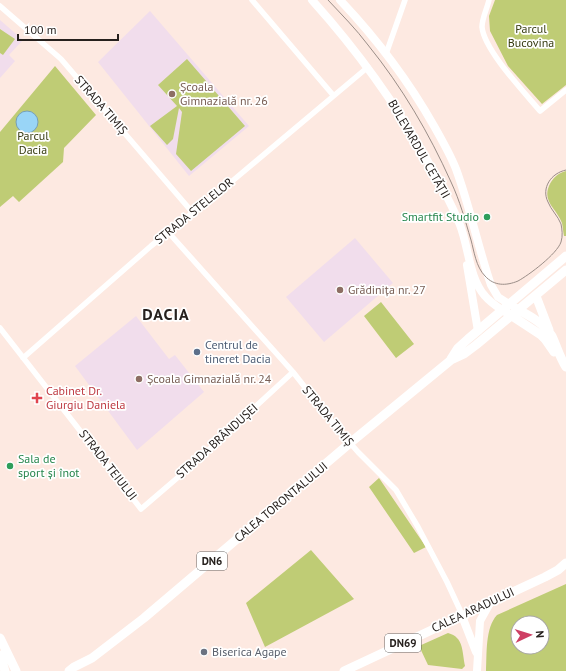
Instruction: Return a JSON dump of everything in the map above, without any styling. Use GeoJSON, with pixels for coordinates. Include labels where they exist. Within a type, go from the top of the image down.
{"type":"FeatureCollection","features":[{"type":"Feature","properties":{"kind":"main road","name":"BULEVARDUL CETĂȚII"},"geometry":{"type":"LineString","coordinates":[[312,0],[368,67],[403,120],[445,192],[457,217],[466,242],[474,276],[479,288],[488,299],[505,307]]}},
{"type":"Feature","properties":{"kind":"main road","name":"BULEVARDUL CETĂȚII"},"geometry":{"type":"LineString","coordinates":[[340,0],[364,26],[415,94],[448,151],[460,180],[491,285],[505,307]]}},
{"type":"Feature","properties":{"kind":"main road"},"geometry":{"type":"LineString","coordinates":[[466,242],[467,267],[478,331]]}},
{"type":"Feature","properties":{"kind":"main road","name":"CALEA TORONTALULUI"},"geometry":{"type":"LineString","coordinates":[[451,360],[458,348],[566,256]]}},
{"type":"Feature","properties":{"kind":"main road","name":"CALEA TORONTALULUI"},"geometry":{"type":"LineString","coordinates":[[69,671],[92,658],[144,618],[350,443],[451,360],[464,354],[566,270]]}},
{"type":"Feature","properties":{"kind":"main road"},"geometry":{"type":"LineString","coordinates":[[536,296],[560,358],[566,368]]}},
{"type":"Feature","properties":{"kind":"main road"},"geometry":{"type":"LineString","coordinates":[[505,307],[539,322],[551,335]]}},
{"type":"Feature","properties":{"kind":"main road"},"geometry":{"type":"LineString","coordinates":[[515,312],[546,339],[555,354],[560,358]]}},
{"type":"Feature","properties":{"kind":"main road","name":"CALEA ARADULUI"},"geometry":{"type":"LineString","coordinates":[[344,671],[562,568],[566,563]]}},
{"type":"Feature","properties":{"kind":"main road"},"geometry":{"type":"LineString","coordinates":[[477,671],[481,620],[490,603]]}},
{"type":"Feature","properties":{"kind":"main road"},"geometry":{"type":"LineString","coordinates":[[462,616],[478,659]]}},
{"type":"Feature","properties":{"kind":"main road"},"geometry":{"type":"LineString","coordinates":[[0,638],[16,669]]}},
{"type":"Feature","properties":{"kind":"main road"},"geometry":{"type":"LineString","coordinates":[[0,655],[5,671]]}},
{"type":"Feature","properties":{"kind":"main road","name":"CALEA TORONTALULUI"},"geometry":{"type":"LineString","coordinates":[[81,671],[92,658]]}},
{"type":"Feature","properties":{"kind":"street"},"geometry":{"type":"LineString","coordinates":[[252,0],[333,95]]}},
{"type":"Feature","properties":{"kind":"street"},"geometry":{"type":"LineString","coordinates":[[386,54],[405,0]]}},
{"type":"Feature","properties":{"kind":"street"},"geometry":{"type":"LineString","coordinates":[[489,0],[482,27],[486,40],[497,58],[540,111],[566,90]]}},
{"type":"Feature","properties":{"kind":"street","name":"STRADA TIMIȘ"},"geometry":{"type":"LineString","coordinates":[[0,6],[58,56],[193,213]]}},
{"type":"Feature","properties":{"kind":"street","name":"STRADA STELELOR"},"geometry":{"type":"LineString","coordinates":[[23,358],[151,246],[169,233],[368,67]]}},
{"type":"Feature","properties":{"kind":"street","name":"STRADA TIMIȘ"},"geometry":{"type":"LineString","coordinates":[[169,233],[293,372],[350,443],[396,490],[447,582],[462,616]]}},
{"type":"Feature","properties":{"kind":"street","name":"STRADA TEIULUI"},"geometry":{"type":"LineString","coordinates":[[0,328],[141,509]]}},
{"type":"Feature","properties":{"kind":"street","name":"STRADA BRÂNDUȘEI"},"geometry":{"type":"LineString","coordinates":[[141,509],[190,467],[293,372]]}},
{"type":"Feature","properties":{"kind":"shaded area","name":"Școala Gimnazială nr. 26"},"geometry":{"type":"Polygon","coordinates":[[[150,11],[249,126],[189,176],[98,62],[150,11]]]}},
{"type":"Feature","properties":{"kind":"shaded area"},"geometry":{"type":"Polygon","coordinates":[[[0,20],[23,40],[9,55],[15,61],[0,78],[0,20]]]}},
{"type":"Feature","properties":{"kind":"shaded area","name":"Grădinița nr. 27"},"geometry":{"type":"Polygon","coordinates":[[[355,238],[393,283],[324,342],[286,297],[355,238]]]}},
{"type":"Feature","properties":{"kind":"shaded area","name":"Școala Gimnazială nr. 24"},"geometry":{"type":"Polygon","coordinates":[[[136,316],[169,359],[175,355],[204,392],[137,450],[75,366],[136,316]]]}},
{"type":"Feature","properties":{"kind":"green space","name":"Parcul Bucovina"},"geometry":{"type":"Polygon","coordinates":[[[495,0],[566,0],[566,85],[542,104],[508,66],[490,31],[489,16],[495,0]]]}},
{"type":"Feature","properties":{"kind":"green space"},"geometry":{"type":"Polygon","coordinates":[[[0,29],[15,39],[3,55],[0,53],[0,29]]]}},
{"type":"Feature","properties":{"kind":"green space"},"geometry":{"type":"Polygon","coordinates":[[[187,59],[245,126],[191,171],[176,154],[182,112],[179,108],[173,139],[167,145],[150,126],[177,106],[158,85],[187,59]]]}},
{"type":"Feature","properties":{"kind":"green space","name":"Parcul Dacia"},"geometry":{"type":"Polygon","coordinates":[[[55,66],[96,115],[64,148],[63,162],[19,202],[13,196],[0,207],[0,132],[55,66]]]}},
{"type":"Feature","properties":{"kind":"green space"},"geometry":{"type":"Polygon","coordinates":[[[566,171],[566,236],[564,236],[562,223],[550,204],[547,194],[551,182],[557,175],[566,171]]]}},
{"type":"Feature","properties":{"kind":"green space"},"geometry":{"type":"Polygon","coordinates":[[[381,302],[414,344],[396,358],[364,316],[381,302]]]}},
{"type":"Feature","properties":{"kind":"green space"},"geometry":{"type":"Polygon","coordinates":[[[379,478],[426,547],[414,553],[369,487],[379,478]]]}},
{"type":"Feature","properties":{"kind":"green space"},"geometry":{"type":"Polygon","coordinates":[[[311,550],[354,599],[265,647],[246,603],[311,550]]]}},
{"type":"Feature","properties":{"kind":"green space"},"geometry":{"type":"Polygon","coordinates":[[[566,584],[566,671],[486,671],[489,634],[493,620],[497,615],[566,584]]]}},
{"type":"Feature","properties":{"kind":"green space"},"geometry":{"type":"Polygon","coordinates":[[[448,633],[457,638],[460,642],[465,666],[462,669],[428,665],[419,646],[448,633]]]}},
{"type":"Feature","properties":{"kind":"water"},"geometry":{"type":"Polygon","coordinates":[[[27,111],[35,114],[38,122],[35,130],[27,133],[19,130],[16,122],[19,114],[27,111]]]}},
{"type":"Feature","properties":{"kind":"tram line"},"geometry":{"type":"LineString","coordinates":[[328,0],[359,33],[392,77],[424,128],[443,164],[457,196],[477,264],[482,272],[492,282],[509,284],[518,281],[542,264],[558,247],[562,237],[561,224],[549,205],[546,192],[552,178],[556,174],[566,170]]}},
{"type":"Feature","properties":{"kind":"place","name":"Școala Gimnazială nr. 26"},"geometry":{"type":"Point","coordinates":[172,94]}},
{"type":"Feature","properties":{"kind":"place","name":"Smartfit Studio"},"geometry":{"type":"Point","coordinates":[487,217]}},
{"type":"Feature","properties":{"kind":"place","name":"Grădinița nr. 27"},"geometry":{"type":"Point","coordinates":[340,290]}},
{"type":"Feature","properties":{"kind":"place","name":"Centrul de tineret Dacia"},"geometry":{"type":"Point","coordinates":[197,352]}},
{"type":"Feature","properties":{"kind":"place","name":"Școala Gimnazială nr. 24"},"geometry":{"type":"Point","coordinates":[139,379]}},
{"type":"Feature","properties":{"kind":"place","name":"Cabinet Dr. Giurgiu Daniela"},"geometry":{"type":"Point","coordinates":[37,398]}},
{"type":"Feature","properties":{"kind":"place","name":"Sala de sport și înot"},"geometry":{"type":"Point","coordinates":[10,466]}},
{"type":"Feature","properties":{"kind":"place","name":"Biserica Agape"},"geometry":{"type":"Point","coordinates":[204,652]}},
{"type":"Feature","properties":{"kind":"district","name":"DACIA"},"geometry":{"type":"Point","coordinates":[166,314]}}]}
